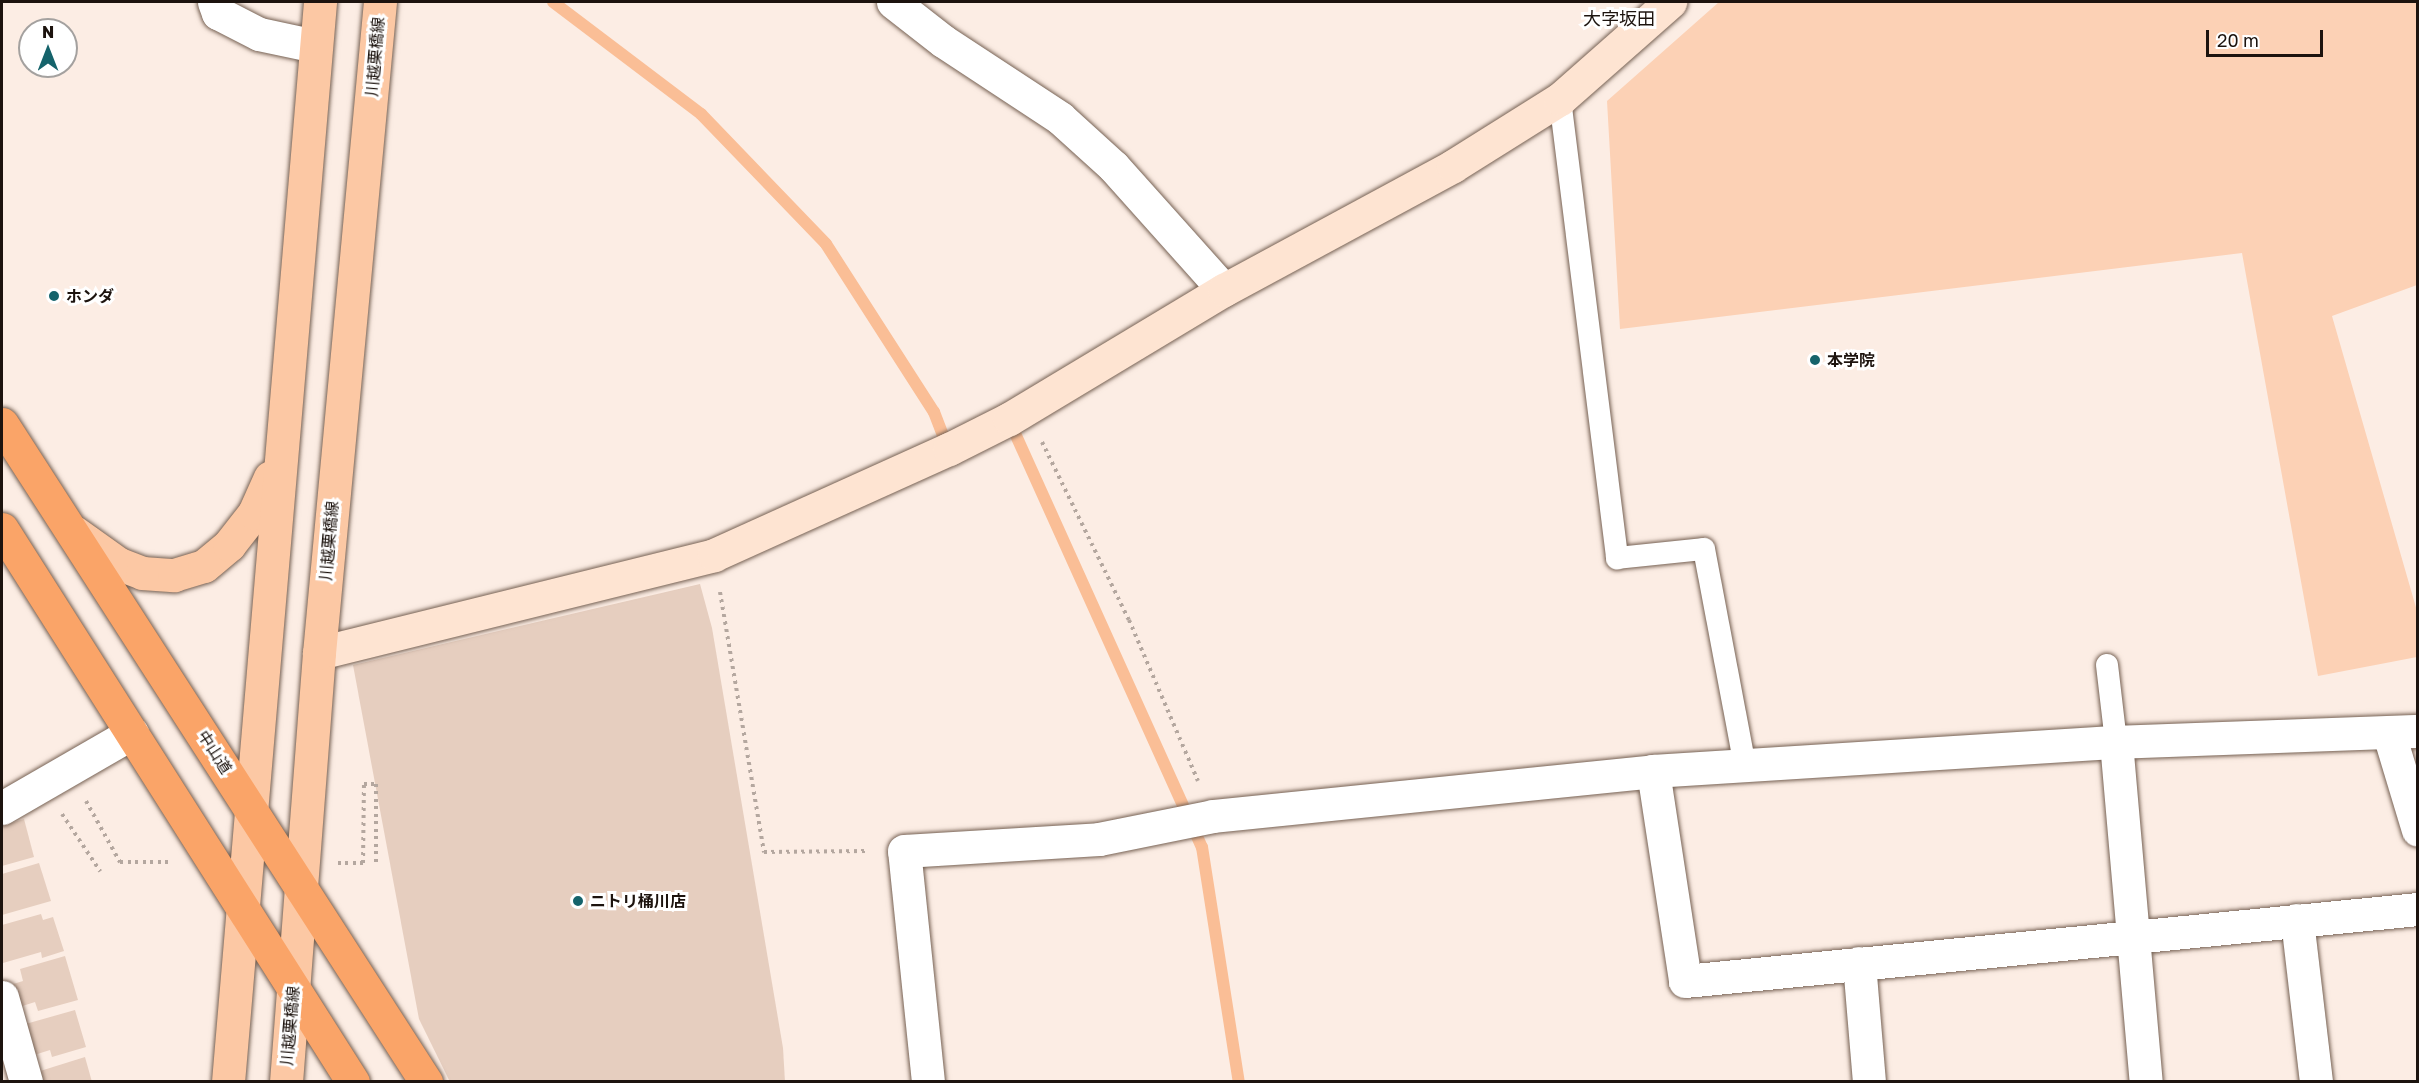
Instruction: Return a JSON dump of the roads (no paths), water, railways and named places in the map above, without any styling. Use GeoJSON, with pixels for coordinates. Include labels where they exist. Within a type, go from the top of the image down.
{"type":"FeatureCollection","features":[{"type":"Feature","properties":{"kind":"highway","name":"中山道"},"geometry":{"type":"LineString","coordinates":[[2,424],[74,532],[426,1082]]}},
{"type":"Feature","properties":{"kind":"highway"},"geometry":{"type":"LineString","coordinates":[[2,530],[243,905],[353,1082]]}},
{"type":"Feature","properties":{"kind":"main road"},"geometry":{"type":"LineString","coordinates":[[228,1082],[279,457],[320,2]]}},
{"type":"Feature","properties":{"kind":"main road","name":"川越栗橋線"},"geometry":{"type":"LineString","coordinates":[[286,1082],[319,653],[380,2]]}},
{"type":"Feature","properties":{"kind":"main road"},"geometry":{"type":"LineString","coordinates":[[74,532],[118,564],[142,573],[174,575],[204,566],[230,545],[254,513],[279,457]]}},
{"type":"Feature","properties":{"kind":"street"},"geometry":{"type":"LineString","coordinates":[[214,2],[218,13],[259,34],[315,46]]}},
{"type":"Feature","properties":{"kind":"street"},"geometry":{"type":"LineString","coordinates":[[893,2],[943,41],[1060,118],[1113,166],[1224,290]]}},
{"type":"Feature","properties":{"kind":"street"},"geometry":{"type":"LineString","coordinates":[[319,653],[714,555],[949,449],[1026,409],[1224,290],[1453,166],[1560,99],[1670,2]]}},
{"type":"Feature","properties":{"kind":"street"},"geometry":{"type":"LineString","coordinates":[[2,808],[132,733]]}},
{"type":"Feature","properties":{"kind":"street"},"geometry":{"type":"LineString","coordinates":[[928,1082],[904,851],[1099,839],[1213,816],[1653,771],[2116,742],[2403,733],[2418,830]]}},
{"type":"Feature","properties":{"kind":"street"},"geometry":{"type":"LineString","coordinates":[[2116,742],[2146,1082]]}},
{"type":"Feature","properties":{"kind":"street"},"geometry":{"type":"LineString","coordinates":[[1653,771],[1685,981],[2133,935],[2418,909]]}},
{"type":"Feature","properties":{"kind":"street"},"geometry":{"type":"LineString","coordinates":[[2297,920],[2316,1082]]}},
{"type":"Feature","properties":{"kind":"street"},"geometry":{"type":"LineString","coordinates":[[1859,963],[1869,1082]]}},
{"type":"Feature","properties":{"kind":"street"},"geometry":{"type":"LineString","coordinates":[[2,998],[26,1082]]}},
{"type":"Feature","properties":{"kind":"lane"},"geometry":{"type":"LineString","coordinates":[[1560,99],[1617,558],[1704,549],[1745,765]]}},
{"type":"Feature","properties":{"kind":"lane"},"geometry":{"type":"LineString","coordinates":[[2107,665],[2116,742]]}},
{"type":"Feature","properties":{"kind":"waterway"},"geometry":{"type":"LineString","coordinates":[[553,2],[701,114],[826,244],[934,412],[948,448]]}},
{"type":"Feature","properties":{"kind":"waterway"},"geometry":{"type":"LineString","coordinates":[[1009,420],[1202,847],[1239,1082]]}},
{"type":"Feature","properties":{"kind":"place","name":"ホンダ"},"geometry":{"type":"Point","coordinates":[54,296]}},
{"type":"Feature","properties":{"kind":"place","name":"本学院"},"geometry":{"type":"Point","coordinates":[1815,360]}},
{"type":"Feature","properties":{"kind":"place","name":"ニトリ桶川店"},"geometry":{"type":"Point","coordinates":[578,901]}},
{"type":"Feature","properties":{"kind":"district","name":"大字坂田"},"geometry":{"type":"Point","coordinates":[1619,18]}}]}
